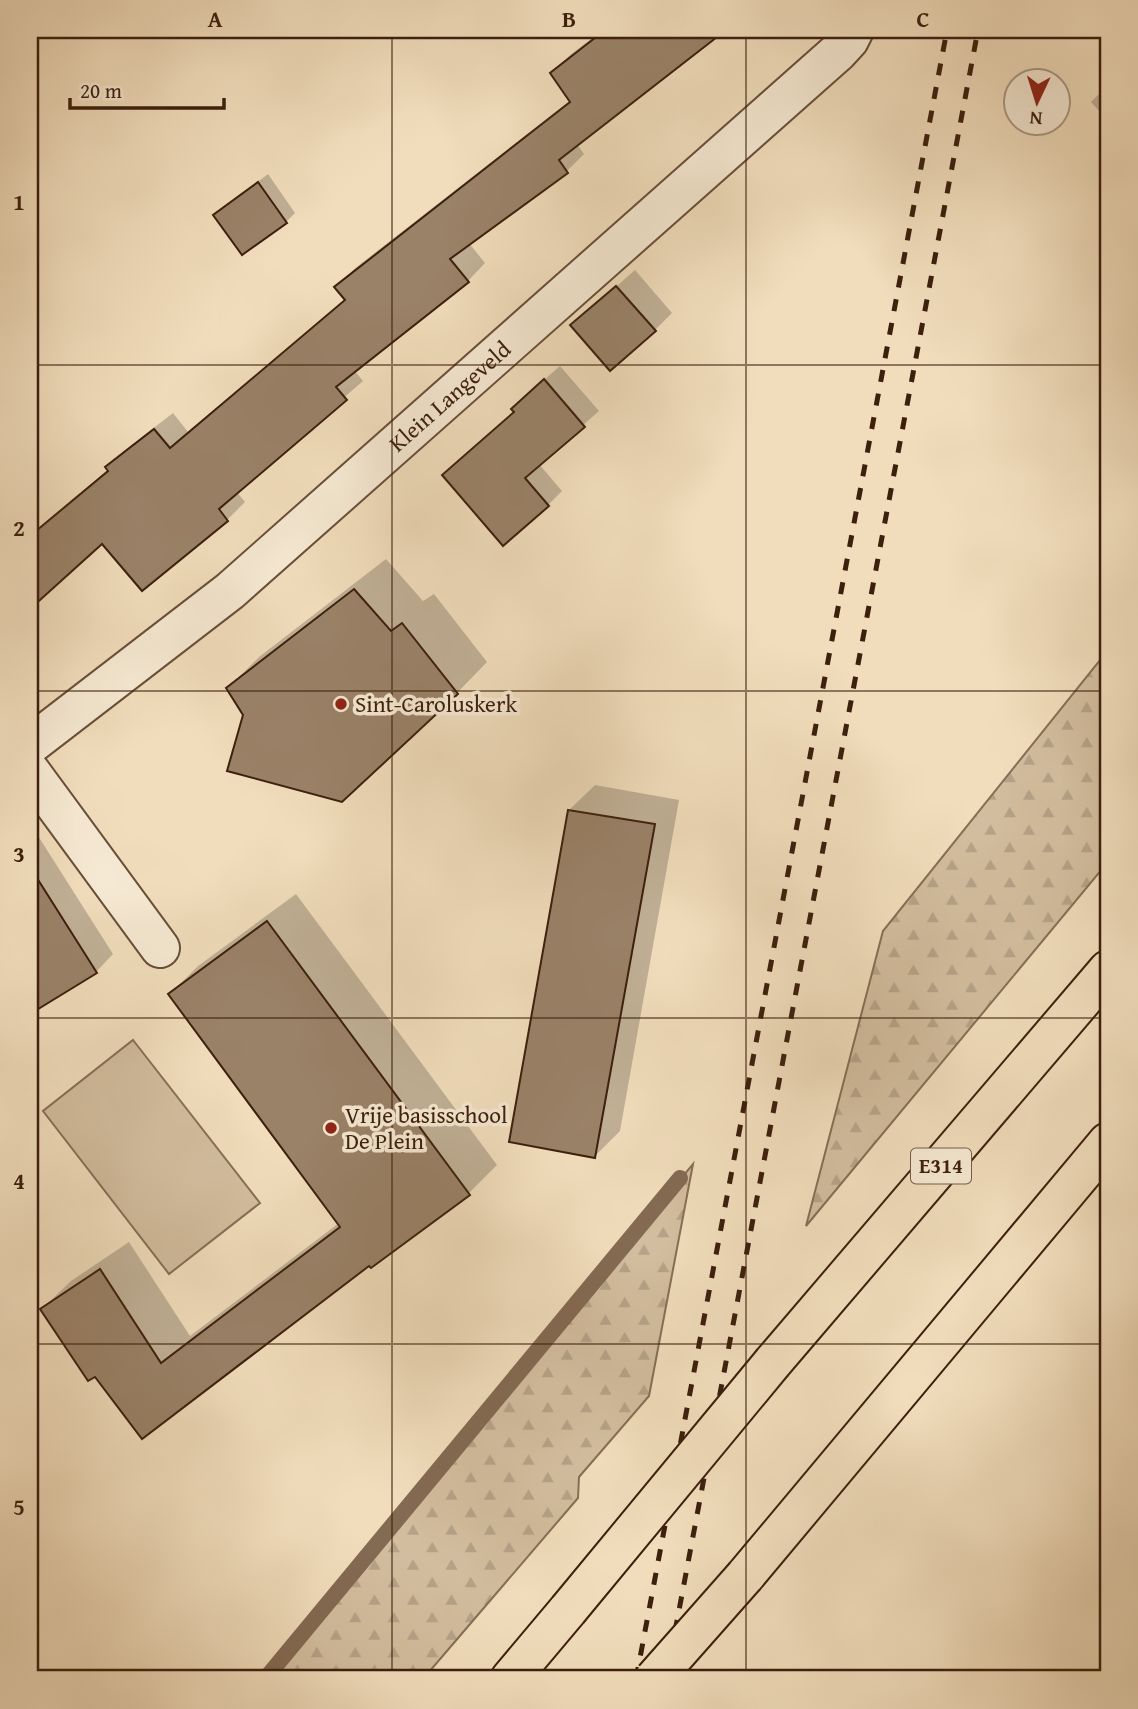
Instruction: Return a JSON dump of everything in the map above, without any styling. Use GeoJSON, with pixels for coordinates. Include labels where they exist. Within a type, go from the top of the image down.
{"type":"FeatureCollection","features":[{"type":"Feature","properties":{"kind":"highway","name":"E314"},"geometry":{"type":"LineString","coordinates":[[510,1679],[773,1362],[1108,970]]}},
{"type":"Feature","properties":{"kind":"highway"},"geometry":{"type":"LineString","coordinates":[[654,1679],[745,1576],[1108,1142]]}},
{"type":"Feature","properties":{"kind":"street","name":"Klein Langeveld"},"geometry":{"type":"LineString","coordinates":[[30,745],[230,591],[838,52],[854,30]]}},
{"type":"Feature","properties":{"kind":"street"},"geometry":{"type":"LineString","coordinates":[[30,771],[160,948]]}},
{"type":"Feature","properties":{"kind":"green space"},"geometry":{"type":"Polygon","coordinates":[[[1108,650],[1108,862],[806,1226],[883,931],[1108,650]]]}},
{"type":"Feature","properties":{"kind":"green space"},"geometry":{"type":"Polygon","coordinates":[[[133,1040],[260,1203],[169,1274],[43,1111],[133,1040]]]}},
{"type":"Feature","properties":{"kind":"green space"},"geometry":{"type":"Polygon","coordinates":[[[693,1164],[649,1396],[579,1477],[578,1498],[423,1679],[261,1679],[693,1164]]]}},
{"type":"Feature","properties":{"kind":"building"},"geometry":{"type":"Polygon","coordinates":[[[605,30],[726,30],[559,160],[568,173],[450,259],[469,282],[336,387],[347,400],[219,509],[228,521],[142,591],[102,544],[30,609],[30,536],[108,471],[105,467],[154,429],[170,448],[345,300],[334,287],[570,102],[550,73],[605,30]]]}},
{"type":"Feature","properties":{"kind":"building"},"geometry":{"type":"Polygon","coordinates":[[[258,182],[287,223],[242,255],[213,215],[258,182]]]}},
{"type":"Feature","properties":{"kind":"building"},"geometry":{"type":"Polygon","coordinates":[[[616,286],[656,331],[610,371],[570,325],[616,286]]]}},
{"type":"Feature","properties":{"kind":"building"},"geometry":{"type":"Polygon","coordinates":[[[544,379],[585,427],[525,478],[549,506],[503,546],[442,475],[514,412],[511,409],[544,379]]]}},
{"type":"Feature","properties":{"kind":"building","name":"Sint-Caroluskerk"},"geometry":{"type":"Polygon","coordinates":[[[354,589],[391,631],[402,623],[458,694],[342,802],[227,771],[243,715],[226,688],[354,589]]]}},
{"type":"Feature","properties":{"kind":"building","name":"Vrije basisschool De Plein"},"geometry":{"type":"Polygon","coordinates":[[[568,810],[655,824],[595,1158],[509,1142],[568,810]]]}},
{"type":"Feature","properties":{"kind":"building"},"geometry":{"type":"Polygon","coordinates":[[[30,867],[97,973],[30,1014],[30,867]]]}},
{"type":"Feature","properties":{"kind":"building","name":"Vrije basisschool De Plein"},"geometry":{"type":"Polygon","coordinates":[[[267,921],[470,1195],[371,1268],[369,1266],[142,1439],[95,1377],[88,1381],[40,1309],[100,1269],[161,1363],[340,1227],[168,994],[267,921]]]}},
{"type":"Feature","properties":{"kind":"waterway"},"geometry":{"type":"LineString","coordinates":[[265,1679],[680,1178]]}},
{"type":"Feature","properties":{"kind":"railway"},"geometry":{"type":"LineString","coordinates":[[636,1679],[947,30]]}},
{"type":"Feature","properties":{"kind":"railway"},"geometry":{"type":"LineString","coordinates":[[666,1679],[978,30]]}},
{"type":"Feature","properties":{"kind":"place","name":"Sint-Caroluskerk"},"geometry":{"type":"Point","coordinates":[341,704]}},
{"type":"Feature","properties":{"kind":"place","name":"Vrije basisschool De Plein"},"geometry":{"type":"Point","coordinates":[331,1128]}}]}
